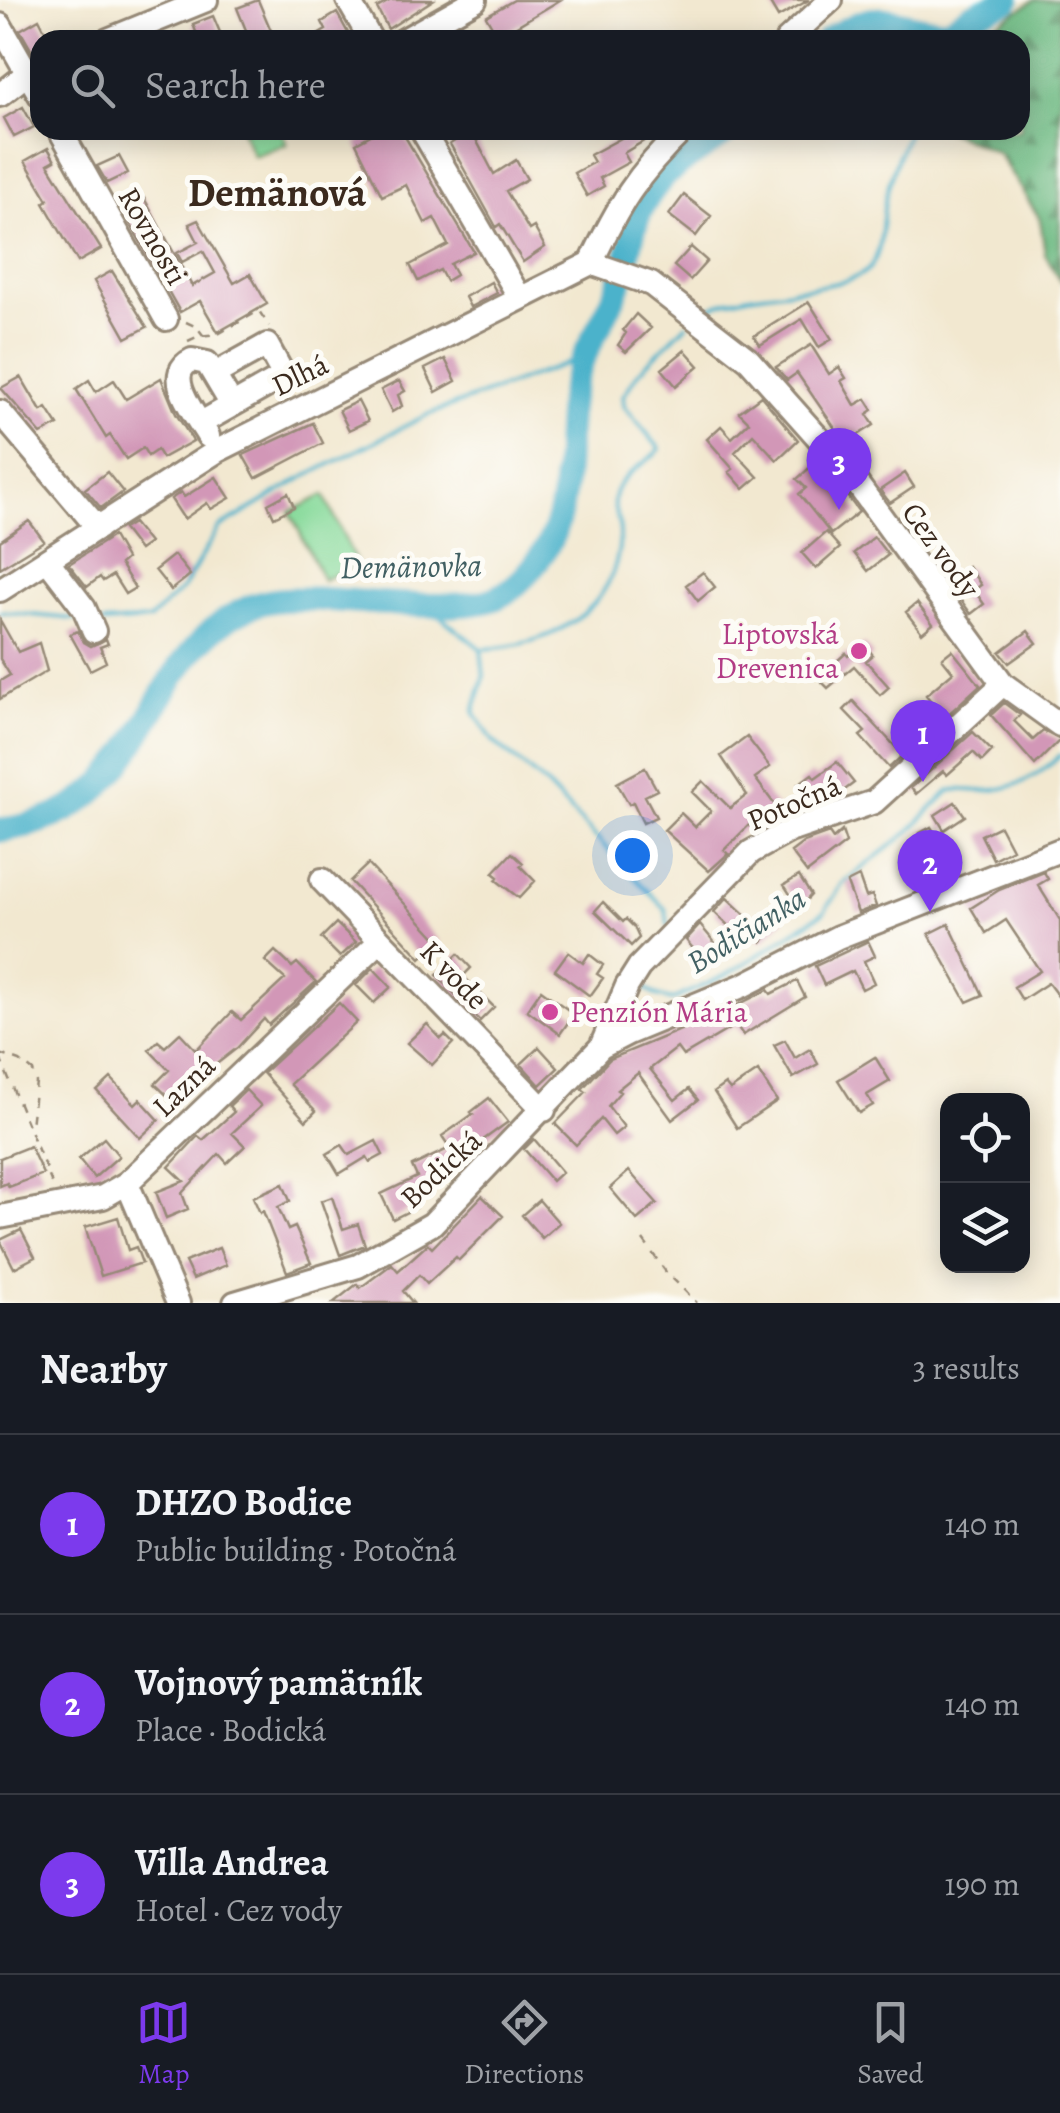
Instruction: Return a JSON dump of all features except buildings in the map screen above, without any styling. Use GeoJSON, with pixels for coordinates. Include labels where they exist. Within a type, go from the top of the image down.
{"type":"FeatureCollection","features":[{"type":"Feature","properties":{"kind":"street"},"geometry":{"type":"LineString","coordinates":[[132,30],[206,0]]}},
{"type":"Feature","properties":{"kind":"street"},"geometry":{"type":"LineString","coordinates":[[348,0],[365,30]]}},
{"type":"Feature","properties":{"kind":"street"},"geometry":{"type":"LineString","coordinates":[[422,30],[476,0]]}},
{"type":"Feature","properties":{"kind":"street"},"geometry":{"type":"LineString","coordinates":[[796,30],[821,4]]}},
{"type":"Feature","properties":{"kind":"street"},"geometry":{"type":"LineString","coordinates":[[0,25],[30,65]]}},
{"type":"Feature","properties":{"kind":"street"},"geometry":{"type":"LineString","coordinates":[[0,95],[30,73]]}},
{"type":"Feature","properties":{"kind":"street","name":"Rovnosti"},"geometry":{"type":"LineString","coordinates":[[66,140],[166,318]]}},
{"type":"Feature","properties":{"kind":"street"},"geometry":{"type":"LineString","coordinates":[[428,140],[520,298]]}},
{"type":"Feature","properties":{"kind":"street"},"geometry":{"type":"LineString","coordinates":[[601,266],[629,189],[673,140]]}},
{"type":"Feature","properties":{"kind":"street","name":"Dlhá"},"geometry":{"type":"LineString","coordinates":[[0,590],[217,452],[520,298],[601,266]]}},
{"type":"Feature","properties":{"kind":"street","name":"Cez vody"},"geometry":{"type":"LineString","coordinates":[[601,266],[636,278],[695,317],[749,360],[834,454],[1002,684],[1060,725]]}},
{"type":"Feature","properties":{"kind":"street"},"geometry":{"type":"LineString","coordinates":[[201,423],[284,376],[267,346],[215,374]]}},
{"type":"Feature","properties":{"kind":"street"},"geometry":{"type":"LineString","coordinates":[[217,452],[179,385],[178,374],[187,362],[207,363],[232,405]]}},
{"type":"Feature","properties":{"kind":"street"},"geometry":{"type":"LineString","coordinates":[[0,412],[98,528]]}},
{"type":"Feature","properties":{"kind":"street"},"geometry":{"type":"LineString","coordinates":[[48,561],[84,608],[94,632]]}},
{"type":"Feature","properties":{"kind":"street","name":"Potočná"},"geometry":{"type":"LineString","coordinates":[[601,1048],[638,967],[751,852],[789,831],[874,802],[1002,684]]}},
{"type":"Feature","properties":{"kind":"street","name":"Bodická"},"geometry":{"type":"LineString","coordinates":[[236,1303],[358,1266],[425,1229],[601,1048],[732,990],[838,937],[1060,850]]}},
{"type":"Feature","properties":{"kind":"street","name":"K vode"},"geometry":{"type":"LineString","coordinates":[[322,880],[544,1110]]}},
{"type":"Feature","properties":{"kind":"street","name":"Lazná"},"geometry":{"type":"LineString","coordinates":[[0,1217],[102,1197],[127,1183],[380,941]]}},
{"type":"Feature","properties":{"kind":"street"},"geometry":{"type":"LineString","coordinates":[[621,999],[653,1022]]}},
{"type":"Feature","properties":{"kind":"street"},"geometry":{"type":"LineString","coordinates":[[127,1183],[178,1303]]}},
{"type":"Feature","properties":{"kind":"path"},"geometry":{"type":"LineString","coordinates":[[181,346],[218,334],[260,311],[276,341],[267,346]]}},
{"type":"Feature","properties":{"kind":"path"},"geometry":{"type":"LineString","coordinates":[[166,318],[168,322],[192,324],[203,336]]}},
{"type":"Feature","properties":{"kind":"path"},"geometry":{"type":"LineString","coordinates":[[0,1056],[20,1061],[33,1071],[31,1128]]}},
{"type":"Feature","properties":{"kind":"path"},"geometry":{"type":"LineString","coordinates":[[0,1056],[62,1205]]}},
{"type":"Feature","properties":{"kind":"path"},"geometry":{"type":"LineString","coordinates":[[643,1240],[666,1272],[697,1303]]}},
{"type":"Feature","properties":{"kind":"green space"},"geometry":{"type":"Polygon","coordinates":[[[1035,0],[1060,0],[1060,281],[1045,254],[1040,219],[998,153],[969,140],[1030,140],[1030,30],[986,30],[1035,0]]]}},
{"type":"Feature","properties":{"kind":"green space"},"geometry":{"type":"Polygon","coordinates":[[[246,140],[285,140],[287,144],[253,156],[246,140]]]}},
{"type":"Feature","properties":{"kind":"green space"},"geometry":{"type":"Polygon","coordinates":[[[324,495],[357,564],[323,580],[290,512],[324,495]]]}},
{"type":"Feature","properties":{"kind":"waterway","name":"Demänovka"},"geometry":{"type":"LineString","coordinates":[[948,30],[971,15],[1008,0]]}},
{"type":"Feature","properties":{"kind":"waterway"},"geometry":{"type":"LineString","coordinates":[[961,30],[971,15]]}},
{"type":"Feature","properties":{"kind":"waterway","name":"Demänovka"},"geometry":{"type":"LineString","coordinates":[[846,30],[878,19],[948,30]]}},
{"type":"Feature","properties":{"kind":"waterway","name":"Demänovka"},"geometry":{"type":"LineString","coordinates":[[0,830],[52,817],[90,795],[119,765],[185,660],[213,630],[250,607],[300,599],[462,605],[498,597],[522,579],[541,556],[558,520],[573,386],[617,290],[640,212],[665,177],[716,140]]}},
{"type":"Feature","properties":{"kind":"waterway"},"geometry":{"type":"LineString","coordinates":[[703,312],[743,297],[820,286],[861,275],[876,257],[888,187],[905,140]]}},
{"type":"Feature","properties":{"kind":"waterway"},"geometry":{"type":"LineString","coordinates":[[481,649],[531,641],[555,632],[593,605],[607,585],[620,535],[614,503],[616,491],[624,479],[660,449],[624,406],[623,396],[638,373],[687,324]]}},
{"type":"Feature","properties":{"kind":"waterway"},"geometry":{"type":"LineString","coordinates":[[103,623],[149,620],[183,588],[219,528],[299,480],[427,415],[582,358]]}},
{"type":"Feature","properties":{"kind":"waterway","name":"Bodičianka"},"geometry":{"type":"LineString","coordinates":[[423,603],[481,649],[484,677],[474,712],[493,741],[545,784],[666,910],[668,925]]}},
{"type":"Feature","properties":{"kind":"waterway"},"geometry":{"type":"LineString","coordinates":[[0,612],[74,619]]}},
{"type":"Feature","properties":{"kind":"waterway","name":"Bodičianka"},"geometry":{"type":"LineString","coordinates":[[644,987],[672,1000],[726,975],[824,912],[843,883],[909,832],[949,791],[993,790],[1014,785],[1034,776],[1060,755]]}},
{"type":"Feature","properties":{"kind":"place","name":"Villa Andrea"},"geometry":{"type":"Point","coordinates":[839,510]}},
{"type":"Feature","properties":{"kind":"place","name":"Liptovská Drevenica"},"geometry":{"type":"Point","coordinates":[859,651]}},
{"type":"Feature","properties":{"kind":"place","name":"DHZO Bodice"},"geometry":{"type":"Point","coordinates":[923,782]}},
{"type":"Feature","properties":{"kind":"place","name":"Vojnový pamätník"},"geometry":{"type":"Point","coordinates":[930,912]}},
{"type":"Feature","properties":{"kind":"place","name":"Penzión Mária"},"geometry":{"type":"Point","coordinates":[550,1012]}},
{"type":"Feature","properties":{"kind":"district","name":"Demänová"},"geometry":{"type":"Point","coordinates":[277,192]}}]}
